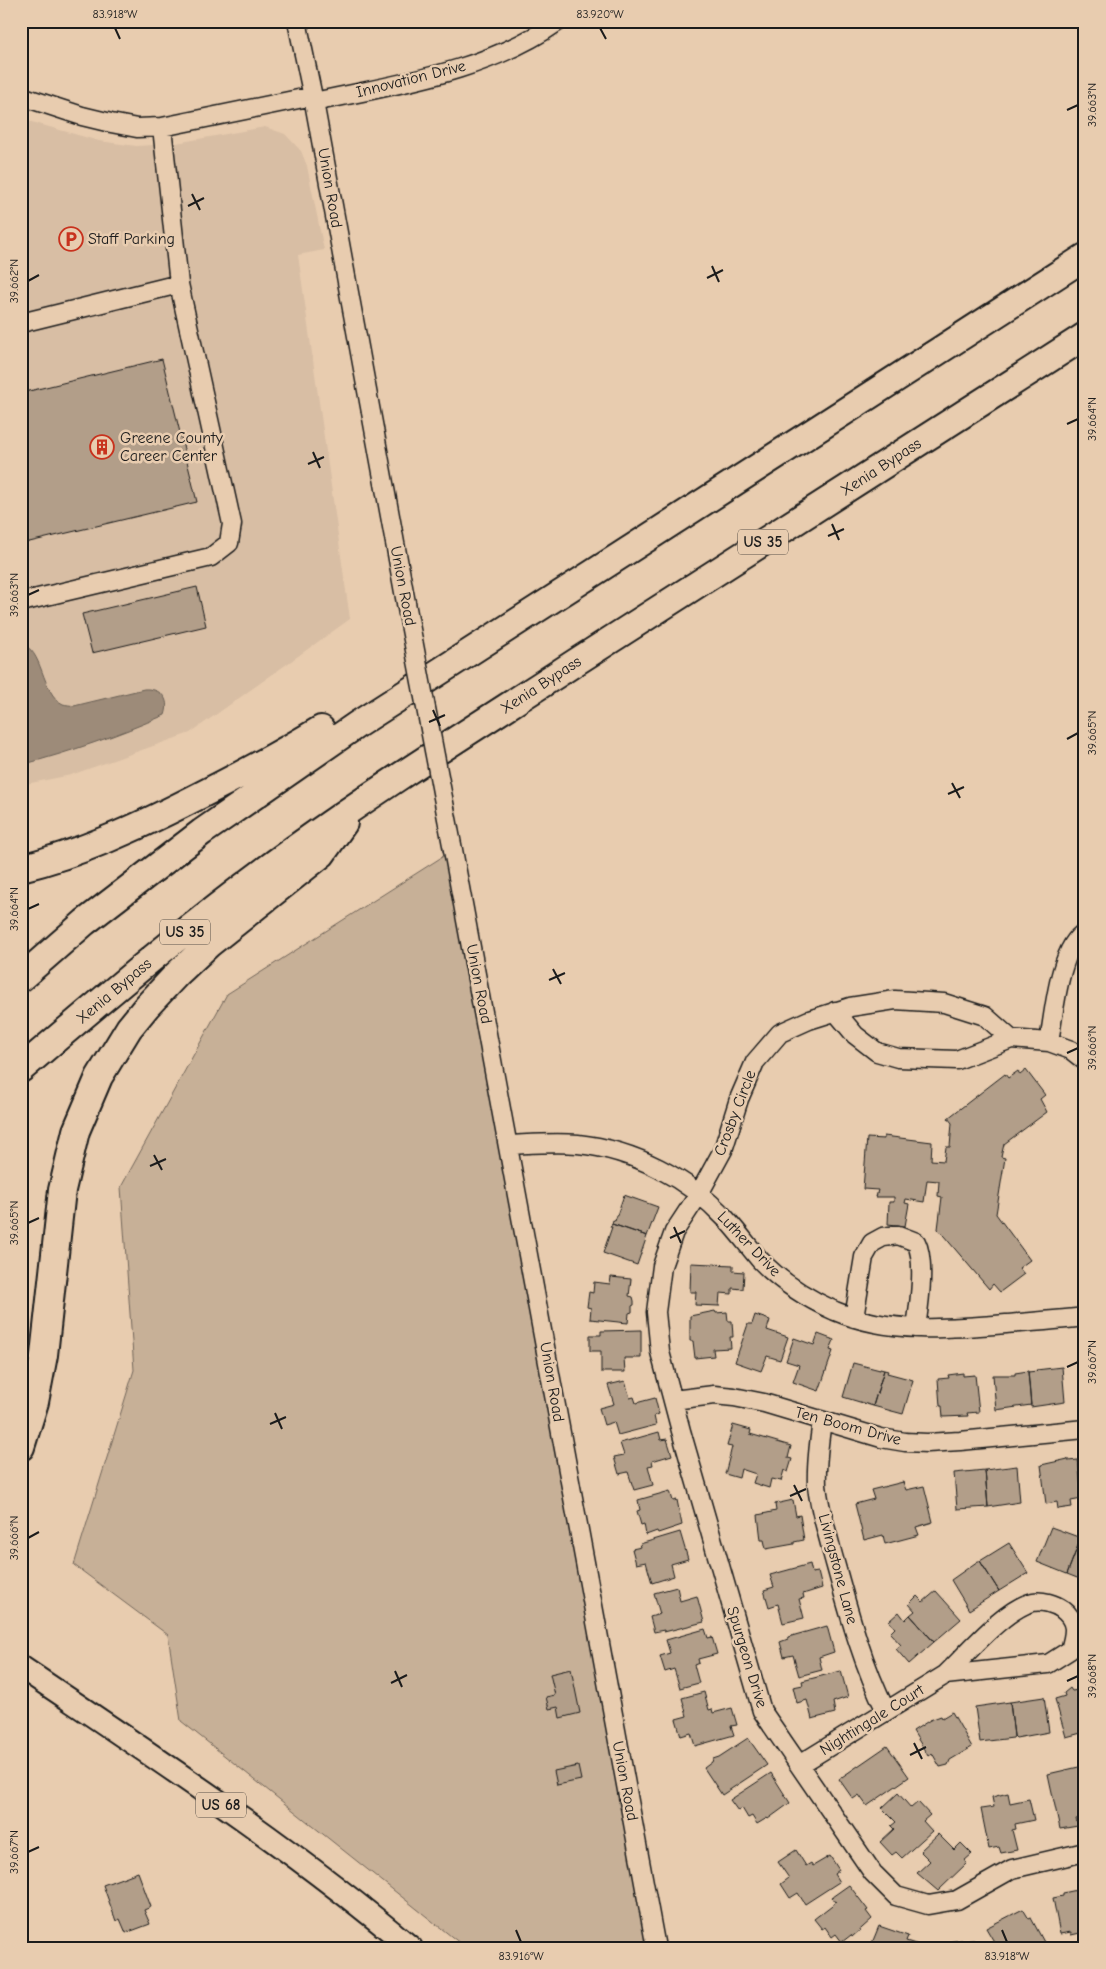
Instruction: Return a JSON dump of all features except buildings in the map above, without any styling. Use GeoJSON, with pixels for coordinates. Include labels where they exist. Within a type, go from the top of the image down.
{"type":"FeatureCollection","features":[{"type":"Feature","properties":{"kind":"highway"},"geometry":{"type":"LineString","coordinates":[[21,978],[85,922],[202,832],[358,724],[1085,257]]}},
{"type":"Feature","properties":{"kind":"highway","name":"Xenia Bypass"},"geometry":{"type":"LineString","coordinates":[[21,1070],[128,978],[209,913],[294,849],[595,650],[1085,336]]}},
{"type":"Feature","properties":{"kind":"highway"},"geometry":{"type":"LineString","coordinates":[[21,868],[64,856],[103,842],[234,778],[322,728],[358,724]]}},
{"type":"Feature","properties":{"kind":"highway"},"geometry":{"type":"LineString","coordinates":[[21,1447],[35,1402],[44,1354],[62,1190],[76,1131],[99,1077],[129,1028],[177,974],[209,944],[322,854],[358,805]]}},
{"type":"Feature","properties":{"kind":"main road","name":"US 68"},"geometry":{"type":"LineString","coordinates":[[21,1667],[160,1760],[300,1860],[411,1948]]}},
{"type":"Feature","properties":{"kind":"street","name":"Union Road"},"geometry":{"type":"LineString","coordinates":[[297,21],[314,99],[406,603],[510,1145],[570,1484],[656,1948]]}},
{"type":"Feature","properties":{"kind":"street","name":"Innovation Drive"},"geometry":{"type":"LineString","coordinates":[[21,96],[82,116],[111,123],[137,128],[162,126],[314,99],[447,72],[498,54],[558,21]]}},
{"type":"Feature","properties":{"kind":"street"},"geometry":{"type":"LineString","coordinates":[[21,602],[210,557],[229,542],[232,524],[179,284],[162,126]]}},
{"type":"Feature","properties":{"kind":"street"},"geometry":{"type":"LineString","coordinates":[[21,323],[179,284]]}},
{"type":"Feature","properties":{"kind":"street"},"geometry":{"type":"LineString","coordinates":[[1049,1042],[1063,967],[1070,948],[1085,932]]}},
{"type":"Feature","properties":{"kind":"street","name":"Crosby Circle"},"geometry":{"type":"LineString","coordinates":[[699,1194],[723,1150],[739,1098],[755,1062],[780,1033],[809,1020],[850,1007],[895,1000],[944,1003],[985,1016],[1011,1039]]}},
{"type":"Feature","properties":{"kind":"street"},"geometry":{"type":"LineString","coordinates":[[835,1012],[855,1036],[877,1052],[898,1058],[957,1060],[1011,1039],[1049,1042],[1071,1050],[1085,1061]]}},
{"type":"Feature","properties":{"kind":"street","name":"Luther Drive"},"geometry":{"type":"LineString","coordinates":[[510,1145],[554,1143],[598,1147],[644,1161],[668,1173],[699,1194],[725,1218],[762,1261],[778,1276],[815,1301],[854,1318],[878,1324],[951,1329],[1085,1317]]}},
{"type":"Feature","properties":{"kind":"street","name":"Spurgeon Drive"},"geometry":{"type":"LineString","coordinates":[[699,1194],[674,1232],[667,1249],[659,1281],[656,1312],[657,1331],[660,1352],[673,1400],[762,1711],[873,1873],[896,1896],[928,1905],[957,1900],[1012,1869],[1085,1852]]}},
{"type":"Feature","properties":{"kind":"street"},"geometry":{"type":"LineString","coordinates":[[854,1318],[864,1257],[872,1243],[883,1237],[898,1235],[916,1242],[921,1251],[919,1306],[916,1328]]}},
{"type":"Feature","properties":{"kind":"street","name":"Ten Boom Drive"},"geometry":{"type":"LineString","coordinates":[[673,1400],[714,1395],[734,1397],[764,1403],[881,1438],[927,1443],[1085,1429]]}},
{"type":"Feature","properties":{"kind":"street","name":"Livingstone Lane"},"geometry":{"type":"LineString","coordinates":[[822,1421],[817,1456],[817,1486],[823,1517],[840,1583],[867,1669],[886,1711]]}},
{"type":"Feature","properties":{"kind":"street","name":"Nightingale Court"},"geometry":{"type":"LineString","coordinates":[[799,1765],[945,1675],[1005,1616],[1034,1602],[1056,1604],[1070,1615],[1075,1632],[1070,1650],[1048,1664],[945,1675]]}},
{"type":"Feature","properties":{"kind":"shaded area"},"geometry":{"type":"Polygon","coordinates":[[[21,119],[99,141],[136,146],[171,144],[265,127],[285,134],[301,151],[307,166],[324,250],[298,255],[350,619],[190,733],[71,775],[21,785],[21,119]]]}},
{"type":"Feature","properties":{"kind":"shaded area"},"geometry":{"type":"Polygon","coordinates":[[[21,645],[28,648],[34,654],[50,691],[63,704],[74,706],[150,689],[163,695],[166,704],[165,715],[94,743],[21,765],[21,645]]]}},
{"type":"Feature","properties":{"kind":"shaded area"},"geometry":{"type":"Polygon","coordinates":[[[453,850],[656,1948],[466,1948],[181,1721],[168,1635],[74,1565],[134,1370],[121,1187],[227,994],[453,850]]]}},
{"type":"Feature","properties":{"kind":"place","name":"Staff Parking"},"geometry":{"type":"Point","coordinates":[71,239]}},
{"type":"Feature","properties":{"kind":"place","name":"Greene County Career Center"},"geometry":{"type":"Point","coordinates":[102,447]}}]}
